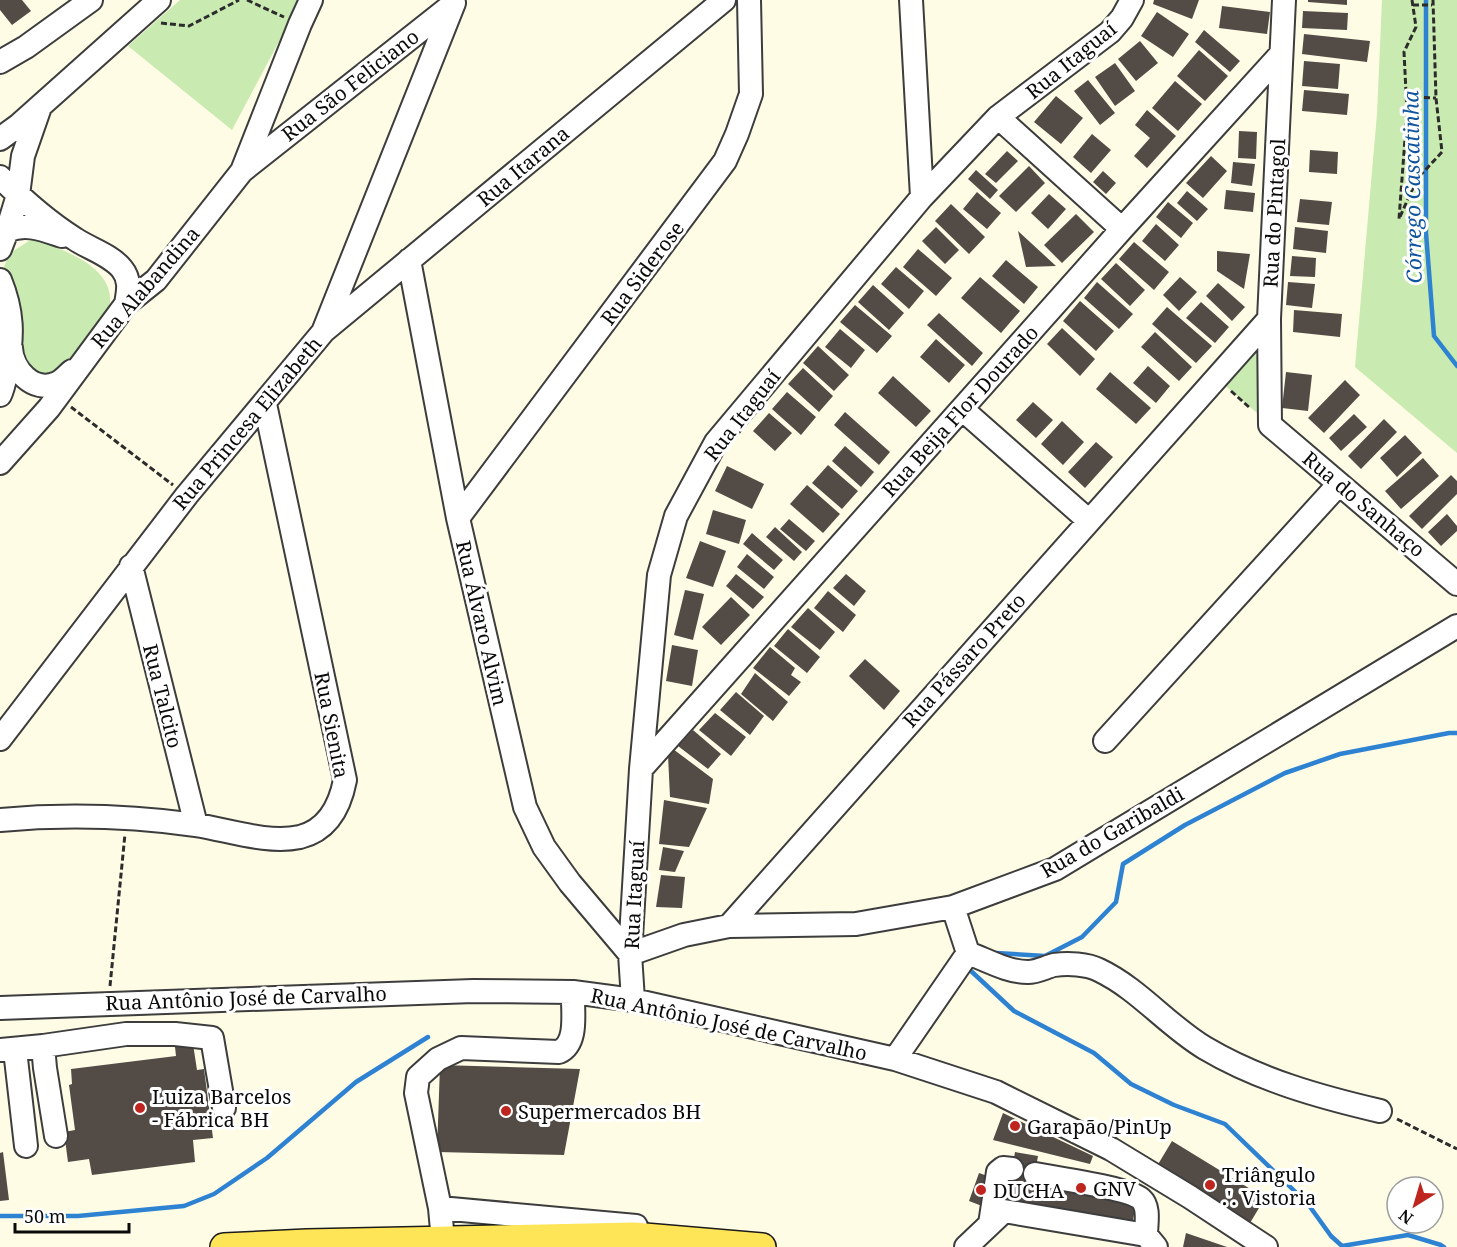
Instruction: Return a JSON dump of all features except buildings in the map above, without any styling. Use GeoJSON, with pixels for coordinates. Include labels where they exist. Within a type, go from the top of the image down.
{"type":"FeatureCollection","features":[{"type":"Feature","properties":{"kind":"main road"},"geometry":{"type":"LineString","coordinates":[[224,1247],[633,1236],[762,1247]]}},
{"type":"Feature","properties":{"kind":"street"},"geometry":{"type":"LineString","coordinates":[[0,62],[26,47],[91,0]]}},
{"type":"Feature","properties":{"kind":"street"},"geometry":{"type":"LineString","coordinates":[[0,139],[159,0]]}},
{"type":"Feature","properties":{"kind":"street","name":"Rua Alabandina"},"geometry":{"type":"LineString","coordinates":[[0,463],[57,396],[126,304],[156,280],[242,171],[311,0]]}},
{"type":"Feature","properties":{"kind":"street","name":"Rua Itarana"},"geometry":{"type":"LineString","coordinates":[[323,332],[724,0]]}},
{"type":"Feature","properties":{"kind":"street","name":"Rua Siderose"},"geometry":{"type":"LineString","coordinates":[[458,518],[725,160],[751,94],[749,0]]}},
{"type":"Feature","properties":{"kind":"street"},"geometry":{"type":"LineString","coordinates":[[911,0],[922,196]]}},
{"type":"Feature","properties":{"kind":"street","name":"Rua Itaguaí"},"geometry":{"type":"LineString","coordinates":[[633,1000],[630,954],[641,769],[659,575],[676,516],[716,442],[922,196],[998,117],[1110,32],[1122,18],[1132,0]]}},
{"type":"Feature","properties":{"kind":"street","name":"Rua do Pintagol"},"geometry":{"type":"LineString","coordinates":[[1270,425],[1269,319],[1284,0]]}},
{"type":"Feature","properties":{"kind":"street","name":"Rua São Feliciano"},"geometry":{"type":"LineString","coordinates":[[242,171],[455,2]]}},
{"type":"Feature","properties":{"kind":"street","name":"Rua Princesa Elizabeth"},"geometry":{"type":"LineString","coordinates":[[0,739],[187,495],[323,332],[455,2]]}},
{"type":"Feature","properties":{"kind":"street","name":"Rua Beija Flor Dourado"},"geometry":{"type":"LineString","coordinates":[[641,769],[1281,54]]}},
{"type":"Feature","properties":{"kind":"street"},"geometry":{"type":"LineString","coordinates":[[3,240],[18,195],[23,156],[41,105]]}},
{"type":"Feature","properties":{"kind":"street"},"geometry":{"type":"LineString","coordinates":[[998,117],[1122,229]]}},
{"type":"Feature","properties":{"kind":"street"},"geometry":{"type":"LineString","coordinates":[[0,177],[18,195],[75,240],[113,260],[122,269],[128,280],[129,288],[126,304]]}},
{"type":"Feature","properties":{"kind":"street"},"geometry":{"type":"LineString","coordinates":[[3,240],[16,227],[27,227],[75,240]]}},
{"type":"Feature","properties":{"kind":"street","name":"Rua Álvaro Alvim"},"geometry":{"type":"LineString","coordinates":[[409,260],[458,518],[525,807],[550,856],[630,954]]}},
{"type":"Feature","properties":{"kind":"street"},"geometry":{"type":"LineString","coordinates":[[0,271],[0,281],[8,302],[12,324],[11,359],[17,370],[32,382],[49,385],[58,383],[77,368]]}},
{"type":"Feature","properties":{"kind":"street","name":"Rua Pássaro Preto"},"geometry":{"type":"LineString","coordinates":[[729,926],[1269,319]]}},
{"type":"Feature","properties":{"kind":"street"},"geometry":{"type":"LineString","coordinates":[[0,395],[11,346]]}},
{"type":"Feature","properties":{"kind":"street","name":"Rua Sienita"},"geometry":{"type":"LineString","coordinates":[[0,820],[40,816],[127,817],[196,825],[274,839],[300,837],[319,829],[333,814],[342,798],[345,780],[265,404]]}},
{"type":"Feature","properties":{"kind":"street"},"geometry":{"type":"LineString","coordinates":[[962,409],[1088,520]]}},
{"type":"Feature","properties":{"kind":"street","name":"Rua do Sanhaço"},"geometry":{"type":"LineString","coordinates":[[1270,425],[1457,584]]}},
{"type":"Feature","properties":{"kind":"street"},"geometry":{"type":"LineString","coordinates":[[1105,741],[1339,484]]}},
{"type":"Feature","properties":{"kind":"street","name":"Rua Talcito"},"geometry":{"type":"LineString","coordinates":[[131,566],[196,825]]}},
{"type":"Feature","properties":{"kind":"street","name":"Rua do Garibaldi"},"geometry":{"type":"LineString","coordinates":[[729,926],[856,924],[953,907],[1055,870],[1457,626]]}},
{"type":"Feature","properties":{"kind":"street"},"geometry":{"type":"LineString","coordinates":[[953,907],[968,953]]}},
{"type":"Feature","properties":{"kind":"street"},"geometry":{"type":"LineString","coordinates":[[630,954],[684,935],[729,926]]}},
{"type":"Feature","properties":{"kind":"street"},"geometry":{"type":"LineString","coordinates":[[895,1059],[968,953]]}},
{"type":"Feature","properties":{"kind":"street"},"geometry":{"type":"LineString","coordinates":[[968,953],[1014,971],[1031,972],[1056,965],[1081,965],[1098,969],[1126,987],[1204,1047],[1261,1075],[1329,1099],[1380,1111]]}},
{"type":"Feature","properties":{"kind":"street","name":"Rua Antônio José de Carvalho"},"geometry":{"type":"LineString","coordinates":[[0,1008],[473,991],[573,992],[633,1000],[895,1059],[996,1092],[1112,1149],[1266,1247]]}},
{"type":"Feature","properties":{"kind":"street"},"geometry":{"type":"LineString","coordinates":[[443,1241],[440,1208],[416,1093],[418,1077],[438,1059],[462,1048],[559,1053],[571,1042],[573,992]]}},
{"type":"Feature","properties":{"kind":"street"},"geometry":{"type":"LineString","coordinates":[[26,1146],[8,1050],[126,1034],[175,1034],[212,1038],[224,1108]]}},
{"type":"Feature","properties":{"kind":"street"},"geometry":{"type":"LineString","coordinates":[[44,1046],[45,1068],[56,1136]]}},
{"type":"Feature","properties":{"kind":"street"},"geometry":{"type":"LineString","coordinates":[[990,1224],[998,1172],[1003,1168],[1012,1169]]}},
{"type":"Feature","properties":{"kind":"street"},"geometry":{"type":"LineString","coordinates":[[966,1247],[1004,1211],[1151,1241],[1147,1209],[1141,1199],[1126,1191],[1035,1174]]}},
{"type":"Feature","properties":{"kind":"street"},"geometry":{"type":"LineString","coordinates":[[440,1208],[650,1227],[683,1240]]}},
{"type":"Feature","properties":{"kind":"path"},"geometry":{"type":"LineString","coordinates":[[136,20],[189,26],[239,0]]}},
{"type":"Feature","properties":{"kind":"path"},"geometry":{"type":"LineString","coordinates":[[247,0],[300,24]]}},
{"type":"Feature","properties":{"kind":"path"},"geometry":{"type":"LineString","coordinates":[[1412,2],[1421,5],[1431,3],[1436,98],[1442,152],[1417,179],[1399,219],[1407,112],[1404,52],[1416,27],[1412,2]]}},
{"type":"Feature","properties":{"kind":"path"},"geometry":{"type":"LineString","coordinates":[[1406,97],[1436,98]]}},
{"type":"Feature","properties":{"kind":"path"},"geometry":{"type":"LineString","coordinates":[[1216,378],[1270,425]]}},
{"type":"Feature","properties":{"kind":"path"},"geometry":{"type":"LineString","coordinates":[[57,396],[187,495]]}},
{"type":"Feature","properties":{"kind":"path"},"geometry":{"type":"LineString","coordinates":[[108,1003],[127,817]]}},
{"type":"Feature","properties":{"kind":"path"},"geometry":{"type":"LineString","coordinates":[[1380,1111],[1457,1149]]}},
{"type":"Feature","properties":{"kind":"green space"},"geometry":{"type":"Polygon","coordinates":[[[180,0],[301,0],[232,130],[128,46],[180,0]]]}},
{"type":"Feature","properties":{"kind":"green space"},"geometry":{"type":"Polygon","coordinates":[[[1382,0],[1457,0],[1457,453],[1355,367],[1377,114],[1382,0]]]}},
{"type":"Feature","properties":{"kind":"green space"},"geometry":{"type":"Polygon","coordinates":[[[32,239],[74,255],[87,263],[107,284],[110,297],[105,318],[55,376],[40,376],[26,365],[3,269],[10,253],[32,239]]]}},
{"type":"Feature","properties":{"kind":"green space"},"geometry":{"type":"Polygon","coordinates":[[[1269,322],[1270,424],[1216,378],[1269,322]]]}},
{"type":"Feature","properties":{"kind":"waterway","name":"Córrego Cascatinha"},"geometry":{"type":"LineString","coordinates":[[1426,0],[1426,233],[1434,336],[1457,366]]}},
{"type":"Feature","properties":{"kind":"waterway"},"geometry":{"type":"LineString","coordinates":[[996,953],[1045,956],[1082,937],[1116,902],[1123,864],[1185,825],[1285,773],[1340,754],[1457,733]]}},
{"type":"Feature","properties":{"kind":"waterway"},"geometry":{"type":"LineString","coordinates":[[971,971],[1014,1011],[1094,1053],[1131,1084],[1174,1105],[1225,1124],[1308,1204],[1331,1236],[1342,1246],[1408,1235],[1444,1247]]}},
{"type":"Feature","properties":{"kind":"waterway"},"geometry":{"type":"LineString","coordinates":[[0,1216],[78,1216],[184,1206],[214,1194],[267,1158],[356,1082],[428,1037]]}},
{"type":"Feature","properties":{"kind":"place","name":"Luiza Barcelos - Fábrica BH"},"geometry":{"type":"Point","coordinates":[140,1108]}},
{"type":"Feature","properties":{"kind":"place","name":"Supermercados BH"},"geometry":{"type":"Point","coordinates":[506,1111]}},
{"type":"Feature","properties":{"kind":"place","name":"Garapão/PinUp"},"geometry":{"type":"Point","coordinates":[1015,1126]}},
{"type":"Feature","properties":{"kind":"place","name":"Triângulo .'. Vistoria"},"geometry":{"type":"Point","coordinates":[1210,1185]}},
{"type":"Feature","properties":{"kind":"place","name":"GNV"},"geometry":{"type":"Point","coordinates":[1081,1188]}},
{"type":"Feature","properties":{"kind":"place","name":"DUCHA"},"geometry":{"type":"Point","coordinates":[981,1190]}}]}
